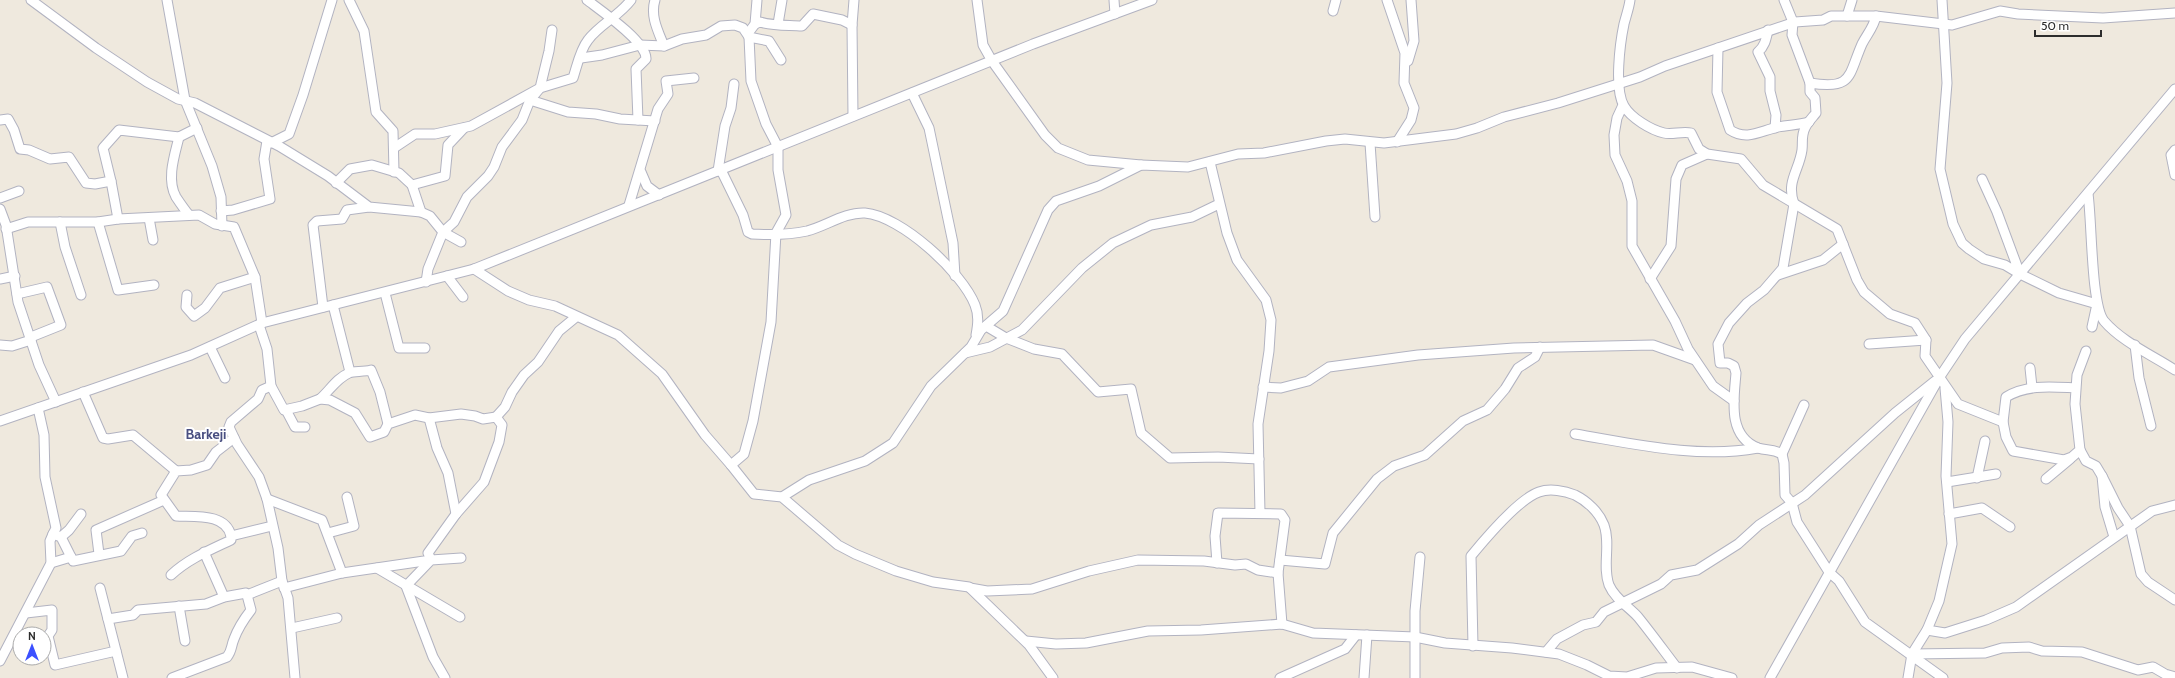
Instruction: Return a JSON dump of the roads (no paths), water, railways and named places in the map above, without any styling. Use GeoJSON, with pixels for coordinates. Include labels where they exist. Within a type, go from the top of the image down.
{"type":"FeatureCollection","features":[{"type":"Feature","properties":{"kind":"street"},"geometry":{"type":"LineString","coordinates":[[31,0],[96,48],[147,82],[178,99],[194,102],[269,142],[328,176],[369,207]]}},
{"type":"Feature","properties":{"kind":"street"},"geometry":{"type":"LineString","coordinates":[[167,0],[184,100],[197,128],[221,197],[222,226]]}},
{"type":"Feature","properties":{"kind":"street"},"geometry":{"type":"LineString","coordinates":[[269,142],[288,134],[303,96],[332,0]]}},
{"type":"Feature","properties":{"kind":"street"},"geometry":{"type":"LineString","coordinates":[[349,0],[364,30],[376,112],[393,131],[394,172]]}},
{"type":"Feature","properties":{"kind":"street"},"geometry":{"type":"LineString","coordinates":[[587,0],[612,19],[640,45],[646,56],[646,59],[636,69],[638,120]]}},
{"type":"Feature","properties":{"kind":"street"},"geometry":{"type":"LineString","coordinates":[[394,148],[415,134],[435,134],[471,126],[540,88],[573,78],[588,40],[623,10],[630,0]]}},
{"type":"Feature","properties":{"kind":"street"},"geometry":{"type":"LineString","coordinates":[[655,0],[652,8],[655,24],[664,46]]}},
{"type":"Feature","properties":{"kind":"street"},"geometry":{"type":"LineString","coordinates":[[749,37],[755,24],[758,0]]}},
{"type":"Feature","properties":{"kind":"street"},"geometry":{"type":"LineString","coordinates":[[778,24],[782,0]]}},
{"type":"Feature","properties":{"kind":"street"},"geometry":{"type":"LineString","coordinates":[[853,116],[852,25],[854,0]]}},
{"type":"Feature","properties":{"kind":"street"},"geometry":{"type":"LineString","coordinates":[[977,0],[983,45],[992,61],[1045,135],[1058,148],[1088,160],[1141,165],[1188,167],[1238,154],[1264,153],[1326,141],[1345,139],[1370,143],[1397,142],[1456,134],[1478,128],[1504,117],[1558,103],[1640,77],[1793,22],[1823,20],[1831,16],[1876,16],[1952,25],[2000,11],[2018,14],[2103,18],[2175,13]]}},
{"type":"Feature","properties":{"kind":"street"},"geometry":{"type":"LineString","coordinates":[[1114,0],[1115,14]]}},
{"type":"Feature","properties":{"kind":"street"},"geometry":{"type":"LineString","coordinates":[[0,421],[210,347],[261,324],[474,269],[853,116],[1152,0]]}},
{"type":"Feature","properties":{"kind":"street"},"geometry":{"type":"LineString","coordinates":[[1333,11],[1336,0]]}},
{"type":"Feature","properties":{"kind":"street"},"geometry":{"type":"LineString","coordinates":[[1386,0],[1403,46],[1406,66]]}},
{"type":"Feature","properties":{"kind":"street"},"geometry":{"type":"LineString","coordinates":[[1397,142],[1411,120],[1414,108],[1404,83],[1406,66],[1414,41],[1411,0]]}},
{"type":"Feature","properties":{"kind":"street"},"geometry":{"type":"LineString","coordinates":[[1630,0],[1624,25],[1618,83],[1623,105],[1639,120],[1665,133],[1680,131],[1692,133],[1699,149],[1707,154],[1741,159],[1763,185],[1837,229],[1857,280],[1864,292],[1890,314],[1915,323],[1926,340],[1925,356],[1958,404],[2003,422]]}},
{"type":"Feature","properties":{"kind":"street"},"geometry":{"type":"LineString","coordinates":[[1758,448],[1749,443],[1734,422],[1736,373],[1734,366],[1728,363],[1720,363],[1718,344],[1729,323],[1747,303],[1764,290],[1783,268],[1788,248],[1794,204],[1791,194],[1792,181],[1802,150],[1801,139],[1805,127],[1816,113],[1815,98],[1810,92],[1810,83],[1792,35],[1793,22],[1784,0]]}},
{"type":"Feature","properties":{"kind":"street"},"geometry":{"type":"LineString","coordinates":[[1847,16],[1852,0]]}},
{"type":"Feature","properties":{"kind":"street"},"geometry":{"type":"LineString","coordinates":[[1943,0],[1947,83],[1940,169],[1953,224],[1962,243],[1984,259],[2005,265],[2020,274],[2059,292],[2097,304],[2104,320],[2118,335],[2175,370]]}},
{"type":"Feature","properties":{"kind":"street"},"geometry":{"type":"LineString","coordinates":[[755,24],[760,22],[770,25],[778,24],[802,26],[813,14],[842,20],[852,25]]}},
{"type":"Feature","properties":{"kind":"street"},"geometry":{"type":"LineString","coordinates":[[1810,83],[1822,85],[1844,82],[1851,75],[1863,43],[1875,24],[1876,16]]}},
{"type":"Feature","properties":{"kind":"street"},"geometry":{"type":"LineString","coordinates":[[581,58],[640,45],[664,46],[682,39],[706,35],[721,26],[735,25],[744,28],[749,37],[751,81],[766,124],[778,147],[778,170],[786,215],[776,235],[771,322],[746,447],[744,454],[731,465]]}},
{"type":"Feature","properties":{"kind":"street"},"geometry":{"type":"LineString","coordinates":[[426,282],[428,269],[443,232],[454,222],[467,197],[491,172],[502,147],[522,120],[530,100],[540,88],[549,51],[552,30]]}},
{"type":"Feature","properties":{"kind":"street"},"geometry":{"type":"LineString","coordinates":[[1768,30],[1763,48],[1758,52],[1770,77],[1770,91],[1776,115],[1775,128]]}},
{"type":"Feature","properties":{"kind":"street"},"geometry":{"type":"LineString","coordinates":[[749,37],[769,41],[781,60]]}},
{"type":"Feature","properties":{"kind":"street"},"geometry":{"type":"LineString","coordinates":[[1718,48],[1717,92],[1730,130],[1737,135],[1746,136],[1755,135],[1775,128],[1809,122]]}},
{"type":"Feature","properties":{"kind":"street"},"geometry":{"type":"LineString","coordinates":[[629,206],[658,108],[668,94],[666,81],[694,78]]}},
{"type":"Feature","properties":{"kind":"street"},"geometry":{"type":"LineString","coordinates":[[734,84],[731,108],[725,126],[720,170],[744,215],[748,232],[776,235],[809,231],[844,217],[865,213],[905,229],[935,252],[955,276],[975,304],[978,320],[976,338]]}},
{"type":"Feature","properties":{"kind":"street"},"geometry":{"type":"LineString","coordinates":[[1770,678],[1939,378],[1965,339],[2175,89]]}},
{"type":"Feature","properties":{"kind":"street"},"geometry":{"type":"LineString","coordinates":[[912,93],[928,128],[953,243],[955,276]]}},
{"type":"Feature","properties":{"kind":"street"},"geometry":{"type":"LineString","coordinates":[[530,100],[568,112],[596,114],[620,120],[655,121]]}},
{"type":"Feature","properties":{"kind":"street"},"geometry":{"type":"LineString","coordinates":[[1623,105],[1617,118],[1614,135],[1615,155],[1627,181],[1632,201],[1632,246],[1675,321],[1688,349],[1695,360],[1713,386],[1734,401]]}},
{"type":"Feature","properties":{"kind":"street"},"geometry":{"type":"LineString","coordinates":[[0,120],[8,119],[14,130],[20,149],[29,150],[50,159],[69,157],[86,183],[95,184],[112,181]]}},
{"type":"Feature","properties":{"kind":"street"},"geometry":{"type":"LineString","coordinates":[[118,219],[112,181],[103,148],[119,130],[179,137],[197,128]]}},
{"type":"Feature","properties":{"kind":"street"},"geometry":{"type":"LineString","coordinates":[[412,185],[445,176],[448,145],[464,128]]}},
{"type":"Feature","properties":{"kind":"street"},"geometry":{"type":"LineString","coordinates":[[179,137],[172,169],[173,186],[175,195],[189,215]]}},
{"type":"Feature","properties":{"kind":"street"},"geometry":{"type":"LineString","coordinates":[[221,211],[233,210],[270,199],[264,159],[269,142]]}},
{"type":"Feature","properties":{"kind":"street"},"geometry":{"type":"LineString","coordinates":[[1370,143],[1375,217]]}},
{"type":"Feature","properties":{"kind":"street"},"geometry":{"type":"LineString","coordinates":[[2175,150],[2171,155],[2175,175]]}},
{"type":"Feature","properties":{"kind":"street"},"geometry":{"type":"LineString","coordinates":[[1650,279],[1671,246],[1676,179],[1682,165],[1707,154]]}},
{"type":"Feature","properties":{"kind":"street"},"geometry":{"type":"LineString","coordinates":[[1210,162],[1219,204],[1238,260],[1266,300],[1271,320],[1269,351],[1258,424],[1260,513]]}},
{"type":"Feature","properties":{"kind":"street"},"geometry":{"type":"LineString","coordinates":[[336,183],[350,169],[372,165],[394,172],[412,185],[421,212]]}},
{"type":"Feature","properties":{"kind":"street"},"geometry":{"type":"LineString","coordinates":[[474,269],[508,291],[529,300],[555,306],[618,335],[662,374],[706,435],[754,494],[763,497],[782,498],[809,480],[865,461],[893,443],[931,386],[965,353],[986,326],[1003,311],[1048,210],[1056,201],[1099,186],[1141,165]]}},
{"type":"Feature","properties":{"kind":"street"},"geometry":{"type":"LineString","coordinates":[[640,172],[646,186],[659,195]]}},
{"type":"Feature","properties":{"kind":"street"},"geometry":{"type":"LineString","coordinates":[[1982,179],[1997,212],[2020,274]]}},
{"type":"Feature","properties":{"kind":"street"},"geometry":{"type":"LineString","coordinates":[[0,198],[18,191]]}},
{"type":"Feature","properties":{"kind":"street"},"geometry":{"type":"LineString","coordinates":[[2088,194],[2092,216],[2097,304],[2092,327]]}},
{"type":"Feature","properties":{"kind":"street"},"geometry":{"type":"LineString","coordinates":[[965,353],[990,347],[1022,330],[1082,268],[1113,243],[1151,225],[1192,217],[1219,204]]}},
{"type":"Feature","properties":{"kind":"street"},"geometry":{"type":"LineString","coordinates":[[323,307],[313,225],[318,221],[342,219],[348,210],[369,207],[421,212],[430,216],[443,232],[461,242]]}},
{"type":"Feature","properties":{"kind":"street"},"geometry":{"type":"LineString","coordinates":[[0,209],[15,276],[18,302],[39,365],[56,402]]}},
{"type":"Feature","properties":{"kind":"street"},"geometry":{"type":"LineString","coordinates":[[4,227],[28,222],[98,222],[118,219],[189,215],[199,215],[222,226],[234,227],[254,277],[261,324],[267,349],[271,386],[280,405],[284,410],[286,410],[294,427],[305,427]]}},
{"type":"Feature","properties":{"kind":"street"},"geometry":{"type":"LineString","coordinates":[[149,218],[153,240]]}},
{"type":"Feature","properties":{"kind":"street"},"geometry":{"type":"LineString","coordinates":[[60,222],[65,248],[80,295]]}},
{"type":"Feature","properties":{"kind":"street"},"geometry":{"type":"LineString","coordinates":[[98,222],[118,290],[154,285]]}},
{"type":"Feature","properties":{"kind":"street"},"geometry":{"type":"LineString","coordinates":[[1778,275],[1823,260],[1843,244]]}},
{"type":"Feature","properties":{"kind":"street"},"geometry":{"type":"LineString","coordinates":[[0,279],[15,276]]}},
{"type":"Feature","properties":{"kind":"street"},"geometry":{"type":"LineString","coordinates":[[447,276],[463,297]]}},
{"type":"Feature","properties":{"kind":"street"},"geometry":{"type":"LineString","coordinates":[[187,295],[186,307],[194,316],[205,308],[220,288],[254,277]]}},
{"type":"Feature","properties":{"kind":"street"},"geometry":{"type":"LineString","coordinates":[[0,345],[12,346],[61,325],[47,287],[17,294]]}},
{"type":"Feature","properties":{"kind":"street"},"geometry":{"type":"LineString","coordinates":[[385,293],[399,348],[425,348]]}},
{"type":"Feature","properties":{"kind":"street"},"geometry":{"type":"LineString","coordinates":[[333,305],[350,372]]}},
{"type":"Feature","properties":{"kind":"street"},"geometry":{"type":"LineString","coordinates":[[388,424],[415,415],[429,418],[461,414],[483,419],[496,417],[505,407],[512,392],[524,376],[538,362],[559,331],[576,316]]}},
{"type":"Feature","properties":{"kind":"street"},"geometry":{"type":"LineString","coordinates":[[986,326],[1006,338],[1034,349],[1062,354],[1098,392],[1131,389],[1141,433],[1170,458],[1218,456],[1259,459]]}},
{"type":"Feature","properties":{"kind":"street"},"geometry":{"type":"LineString","coordinates":[[1870,344],[1926,340]]}},
{"type":"Feature","properties":{"kind":"street"},"geometry":{"type":"LineString","coordinates":[[1263,387],[1281,388],[1308,381],[1329,367],[1418,355],[1540,347],[1654,345],[1695,360]]}},
{"type":"Feature","properties":{"kind":"street"},"geometry":{"type":"LineString","coordinates":[[2135,345],[2139,378],[2152,426]]}},
{"type":"Feature","properties":{"kind":"street"},"geometry":{"type":"LineString","coordinates":[[210,347],[225,378]]}},
{"type":"Feature","properties":{"kind":"street"},"geometry":{"type":"LineString","coordinates":[[1280,560],[1325,564],[1333,533],[1377,479],[1394,466],[1424,455],[1463,421],[1487,410],[1505,389],[1518,368],[1535,357],[1540,347]]}},
{"type":"Feature","properties":{"kind":"street"},"geometry":{"type":"LineString","coordinates":[[2086,351],[2077,375],[2075,404],[2080,450],[2086,461],[2096,466],[2118,508],[2130,526],[2141,574],[2148,582],[2175,600]]}},
{"type":"Feature","properties":{"kind":"street"},"geometry":{"type":"LineString","coordinates":[[2030,368],[2032,387]]}},
{"type":"Feature","properties":{"kind":"street"},"geometry":{"type":"LineString","coordinates":[[286,410],[320,399],[338,380],[350,372],[361,373],[370,370],[380,392],[388,424],[384,432],[370,437],[355,413],[338,403],[320,399]]}},
{"type":"Feature","properties":{"kind":"street"},"geometry":{"type":"LineString","coordinates":[[1546,652],[1557,639],[1583,625],[1596,622],[1604,612],[1661,584],[1671,575],[1697,570],[1738,544],[1759,525],[1805,495],[1895,413],[1939,378]]}},
{"type":"Feature","properties":{"kind":"street"},"geometry":{"type":"LineString","coordinates":[[271,386],[262,390],[258,399],[231,422],[228,427],[259,477],[267,499],[278,548],[283,585],[292,628],[295,678]]}},
{"type":"Feature","properties":{"kind":"street"},"geometry":{"type":"LineString","coordinates":[[1908,678],[1912,654],[1927,630],[1939,601],[1952,544],[1947,482],[1948,422],[1945,387]]}},
{"type":"Feature","properties":{"kind":"street"},"geometry":{"type":"LineString","coordinates":[[2072,457],[2064,460],[2013,451],[2006,437],[2003,422],[2006,397],[2018,390],[2032,387],[2076,388]]}},
{"type":"Feature","properties":{"kind":"street"},"geometry":{"type":"LineString","coordinates":[[83,392],[104,438],[108,439],[133,435],[176,471],[191,470],[207,465],[216,452],[234,438]]}},
{"type":"Feature","properties":{"kind":"street"},"geometry":{"type":"LineString","coordinates":[[1804,405],[1782,454],[1784,463],[1785,495],[1792,504],[1797,522],[1829,572],[1839,581],[1865,622],[1912,654],[1943,678]]}},
{"type":"Feature","properties":{"kind":"street"},"geometry":{"type":"LineString","coordinates":[[38,408],[44,436],[45,477],[57,536],[73,561],[99,554],[121,551],[132,536],[142,533]]}},
{"type":"Feature","properties":{"kind":"street"},"geometry":{"type":"LineString","coordinates":[[431,560],[428,553],[456,514],[484,482],[490,470],[502,430],[502,425],[496,417]]}},
{"type":"Feature","properties":{"kind":"street"},"geometry":{"type":"LineString","coordinates":[[429,418],[437,448],[448,473],[456,514]]}},
{"type":"Feature","properties":{"kind":"street"},"geometry":{"type":"LineString","coordinates":[[1575,434],[1693,452],[1732,453],[1758,448],[1774,449],[1782,454]]}},
{"type":"Feature","properties":{"kind":"street"},"geometry":{"type":"LineString","coordinates":[[1977,478],[1985,441]]}},
{"type":"Feature","properties":{"kind":"street"},"geometry":{"type":"LineString","coordinates":[[2046,479],[2080,450]]}},
{"type":"Feature","properties":{"kind":"street"},"geometry":{"type":"LineString","coordinates":[[171,576],[178,568],[204,552],[231,540],[229,528],[219,520],[176,516],[161,495],[176,471]]}},
{"type":"Feature","properties":{"kind":"street"},"geometry":{"type":"LineString","coordinates":[[1947,482],[1996,474]]}},
{"type":"Feature","properties":{"kind":"street"},"geometry":{"type":"LineString","coordinates":[[2102,476],[2105,507],[2114,537]]}},
{"type":"Feature","properties":{"kind":"street"},"geometry":{"type":"LineString","coordinates":[[1473,646],[1471,556],[1494,528],[1540,492],[1565,491],[1587,501],[1604,524],[1607,540],[1606,565],[1609,586],[1622,602],[1637,616],[1677,668]]}},
{"type":"Feature","properties":{"kind":"street"},"geometry":{"type":"LineString","coordinates":[[328,533],[354,526],[347,497]]}},
{"type":"Feature","properties":{"kind":"street"},"geometry":{"type":"LineString","coordinates":[[782,498],[838,545],[854,554],[896,571],[933,582],[987,591],[1032,589],[1090,571],[1138,560],[1235,565],[1246,564],[1264,571],[1278,573]]}},
{"type":"Feature","properties":{"kind":"street"},"geometry":{"type":"LineString","coordinates":[[267,499],[322,520],[342,573]]}},
{"type":"Feature","properties":{"kind":"street"},"geometry":{"type":"LineString","coordinates":[[99,554],[96,530],[164,500]]}},
{"type":"Feature","properties":{"kind":"street"},"geometry":{"type":"LineString","coordinates":[[1927,630],[1944,633],[1986,620],[2016,607],[2152,511],[2175,505]]}},
{"type":"Feature","properties":{"kind":"street"},"geometry":{"type":"LineString","coordinates":[[1949,514],[1982,508],[2010,527]]}},
{"type":"Feature","properties":{"kind":"street"},"geometry":{"type":"LineString","coordinates":[[1217,563],[1215,536],[1218,512],[1281,514],[1285,520],[1278,573],[1282,624]]}},
{"type":"Feature","properties":{"kind":"street"},"geometry":{"type":"LineString","coordinates":[[0,660],[51,563],[50,541],[70,530],[81,514]]}},
{"type":"Feature","properties":{"kind":"street"},"geometry":{"type":"LineString","coordinates":[[231,536],[272,526]]}},
{"type":"Feature","properties":{"kind":"street"},"geometry":{"type":"LineString","coordinates":[[204,552],[224,597]]}},
{"type":"Feature","properties":{"kind":"street"},"geometry":{"type":"LineString","coordinates":[[51,563],[71,557]]}},
{"type":"Feature","properties":{"kind":"street"},"geometry":{"type":"LineString","coordinates":[[1415,678],[1415,637],[1420,557]]}},
{"type":"Feature","properties":{"kind":"street"},"geometry":{"type":"LineString","coordinates":[[108,619],[133,614],[138,610],[206,604],[224,597],[246,593],[247,595],[283,585],[342,573],[431,560],[461,558]]}},
{"type":"Feature","properties":{"kind":"street"},"geometry":{"type":"LineString","coordinates":[[406,586],[431,560]]}},
{"type":"Feature","properties":{"kind":"street"},"geometry":{"type":"LineString","coordinates":[[377,568],[460,617]]}},
{"type":"Feature","properties":{"kind":"street"},"geometry":{"type":"LineString","coordinates":[[406,586],[433,657],[445,678]]}},
{"type":"Feature","properties":{"kind":"street"},"geometry":{"type":"LineString","coordinates":[[969,587],[994,609],[1026,641],[1053,678]]}},
{"type":"Feature","properties":{"kind":"street"},"geometry":{"type":"LineString","coordinates":[[100,588],[123,678]]}},
{"type":"Feature","properties":{"kind":"street"},"geometry":{"type":"LineString","coordinates":[[172,678],[226,657],[231,652],[233,639],[239,627],[252,610],[247,595]]}},
{"type":"Feature","properties":{"kind":"street"},"geometry":{"type":"LineString","coordinates":[[180,606],[184,641]]}},
{"type":"Feature","properties":{"kind":"street"},"geometry":{"type":"LineString","coordinates":[[26,613],[52,610],[52,630],[48,636],[55,665],[116,651]]}},
{"type":"Feature","properties":{"kind":"street"},"geometry":{"type":"LineString","coordinates":[[292,628],[337,618]]}},
{"type":"Feature","properties":{"kind":"street"},"geometry":{"type":"LineString","coordinates":[[1026,641],[1056,644],[1086,643],[1148,631],[1201,630],[1282,624],[1313,633],[1415,637],[1473,646],[1559,654],[1609,676],[1627,677],[1656,668],[1692,667],[1732,678]]}},
{"type":"Feature","properties":{"kind":"street"},"geometry":{"type":"LineString","coordinates":[[1280,678],[1345,650],[1356,635]]}},
{"type":"Feature","properties":{"kind":"street"},"geometry":{"type":"LineString","coordinates":[[1364,678],[1367,635]]}},
{"type":"Feature","properties":{"kind":"street"},"geometry":{"type":"LineString","coordinates":[[1912,654],[1985,653],[2002,648],[2029,646],[2042,651],[2082,652],[2138,670],[2153,667],[2165,674],[2175,677]]}},
{"type":"Feature","properties":{"kind":"street"},"geometry":{"type":"LineString","coordinates":[[1592,678],[1599,671]]}},
{"type":"Feature","properties":{"kind":"district","name":"Barkeji"},"geometry":{"type":"Point","coordinates":[206,434]}}]}
